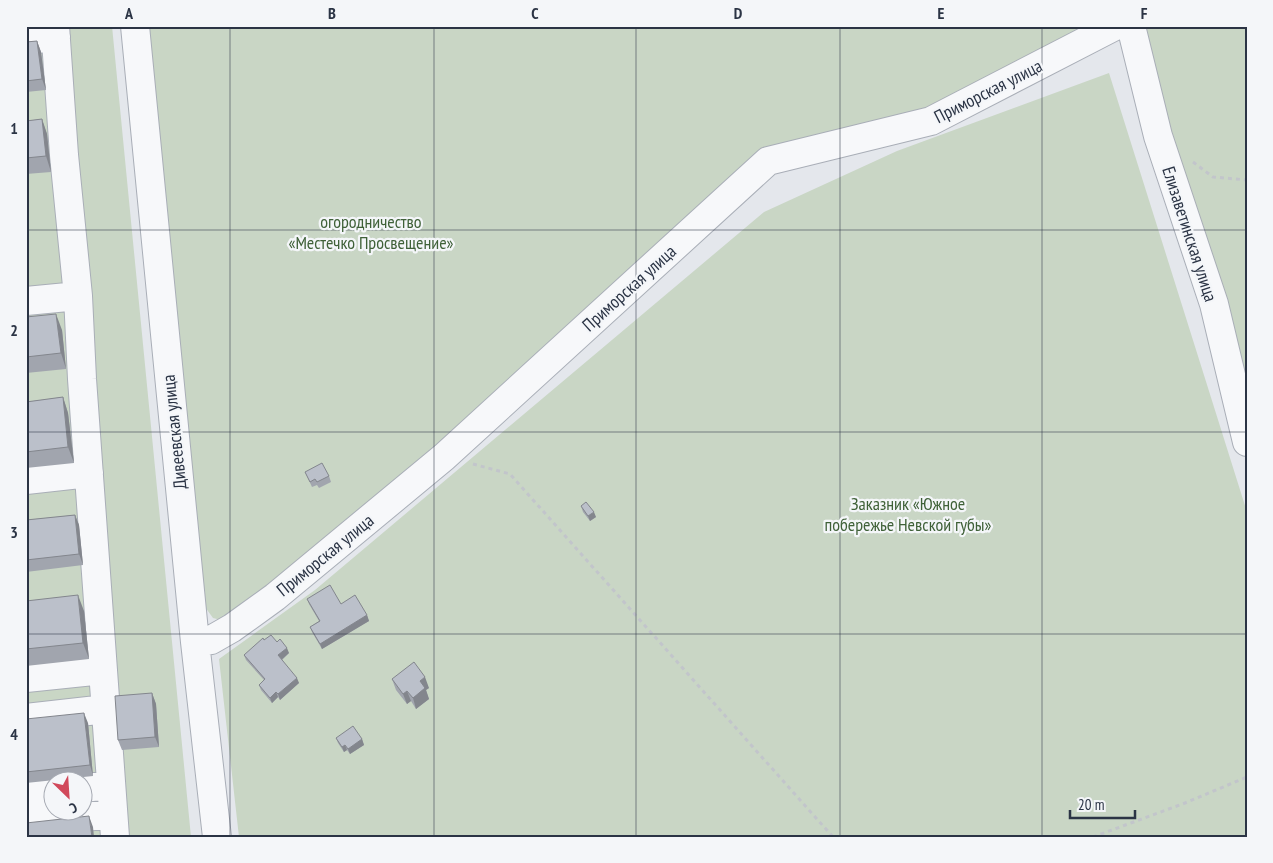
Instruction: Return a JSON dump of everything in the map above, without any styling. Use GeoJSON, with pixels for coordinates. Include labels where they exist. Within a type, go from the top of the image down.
{"type":"FeatureCollection","features":[{"type":"Feature","properties":{"kind":"street","name":"Дивеевская улица"},"geometry":{"type":"LineString","coordinates":[[135,26],[195,642],[217,837]]}},
{"type":"Feature","properties":{"kind":"street","name":"Приморская улица"},"geometry":{"type":"LineString","coordinates":[[195,642],[211,640],[275,597],[444,457],[768,161],[931,121],[1115,26]]}},
{"type":"Feature","properties":{"kind":"street","name":"Елизаветинская улица"},"geometry":{"type":"LineString","coordinates":[[1131,26],[1158,136],[1214,304],[1247,442]]}},
{"type":"Feature","properties":{"kind":"street"},"geometry":{"type":"LineString","coordinates":[[26,40],[55,31],[78,296],[83,402],[114,825],[26,824]]}},
{"type":"Feature","properties":{"kind":"street"},"geometry":{"type":"LineString","coordinates":[[35,125],[62,122]]}},
{"type":"Feature","properties":{"kind":"street"},"geometry":{"type":"LineString","coordinates":[[26,301],[78,296]]}},
{"type":"Feature","properties":{"kind":"street"},"geometry":{"type":"LineString","coordinates":[[55,405],[83,402]]}},
{"type":"Feature","properties":{"kind":"street"},"geometry":{"type":"LineString","coordinates":[[26,480],[89,473]]}},
{"type":"Feature","properties":{"kind":"street"},"geometry":{"type":"LineString","coordinates":[[64,518],[92,515]]}},
{"type":"Feature","properties":{"kind":"street"},"geometry":{"type":"LineString","coordinates":[[71,599],[98,596]]}},
{"type":"Feature","properties":{"kind":"street"},"geometry":{"type":"LineString","coordinates":[[26,678],[103,670]]}},
{"type":"Feature","properties":{"kind":"street"},"geometry":{"type":"LineString","coordinates":[[26,718],[106,709]]}},
{"type":"Feature","properties":{"kind":"street"},"geometry":{"type":"LineString","coordinates":[[92,787],[111,785]]}},
{"type":"Feature","properties":{"kind":"street"},"geometry":{"type":"LineString","coordinates":[[26,795],[42,793]]}},
{"type":"Feature","properties":{"kind":"path"},"geometry":{"type":"LineString","coordinates":[[1189,159],[1213,176],[1247,180]]}},
{"type":"Feature","properties":{"kind":"path"},"geometry":{"type":"LineString","coordinates":[[444,457],[510,474],[833,837]]}},
{"type":"Feature","properties":{"kind":"path"},"geometry":{"type":"LineString","coordinates":[[1093,837],[1185,803],[1247,777]]}},
{"type":"Feature","properties":{"kind":"green space"},"geometry":{"type":"Polygon","coordinates":[[[26,26],[112,26],[191,837],[26,837],[26,26]]]}},
{"type":"Feature","properties":{"kind":"green space","name":"огородничество «Местечко Просвещение»"},"geometry":{"type":"Polygon","coordinates":[[[147,26],[1099,26],[929,112],[769,150],[272,591],[221,620],[213,618],[205,607],[147,26]]]}},
{"type":"Feature","properties":{"kind":"green space"},"geometry":{"type":"Polygon","coordinates":[[[1139,26],[1247,26],[1247,407],[1139,26]]]}},
{"type":"Feature","properties":{"kind":"green space","name":"Заказник «Южное побережье Невской губы»"},"geometry":{"type":"Polygon","coordinates":[[[1109,73],[1247,512],[1247,837],[239,837],[219,659],[315,590],[764,212],[897,151],[1109,73]]]}},
{"type":"Feature","properties":{"kind":"building"},"geometry":{"type":"Polygon","coordinates":[[[37,41],[42,79],[26,81],[26,42],[37,41]]]}},
{"type":"Feature","properties":{"kind":"building"},"geometry":{"type":"Polygon","coordinates":[[[42,119],[46,156],[26,158],[26,121],[42,119]]]}},
{"type":"Feature","properties":{"kind":"building"},"geometry":{"type":"Polygon","coordinates":[[[56,314],[61,353],[26,357],[26,317],[56,314]]]}},
{"type":"Feature","properties":{"kind":"building"},"geometry":{"type":"Polygon","coordinates":[[[63,397],[68,447],[26,452],[26,402],[63,397]]]}},
{"type":"Feature","properties":{"kind":"building"},"geometry":{"type":"Polygon","coordinates":[[[322,463],[329,476],[317,482],[315,479],[310,482],[305,472],[322,463]]]}},
{"type":"Feature","properties":{"kind":"building"},"geometry":{"type":"Polygon","coordinates":[[[586,502],[594,512],[588,516],[581,506],[586,502]]]}},
{"type":"Feature","properties":{"kind":"building"},"geometry":{"type":"Polygon","coordinates":[[[75,515],[79,554],[26,560],[26,520],[75,515]]]}},
{"type":"Feature","properties":{"kind":"building"},"geometry":{"type":"Polygon","coordinates":[[[330,585],[341,604],[355,595],[367,615],[320,644],[310,627],[320,621],[307,599],[330,585]]]}},
{"type":"Feature","properties":{"kind":"building"},"geometry":{"type":"Polygon","coordinates":[[[78,595],[83,643],[26,649],[26,601],[78,595]]]}},
{"type":"Feature","properties":{"kind":"building"},"geometry":{"type":"Polygon","coordinates":[[[271,635],[277,642],[280,639],[287,648],[278,655],[297,678],[278,694],[276,692],[270,698],[259,685],[265,679],[244,655],[263,638],[264,640],[271,635]]]}},
{"type":"Feature","properties":{"kind":"building"},"geometry":{"type":"Polygon","coordinates":[[[414,662],[425,677],[420,681],[425,688],[413,698],[407,691],[403,694],[392,679],[414,662]]]}},
{"type":"Feature","properties":{"kind":"building"},"geometry":{"type":"Polygon","coordinates":[[[152,693],[155,737],[118,740],[115,696],[152,693]]]}},
{"type":"Feature","properties":{"kind":"building"},"geometry":{"type":"Polygon","coordinates":[[[84,713],[90,765],[26,772],[26,719],[84,713]]]}},
{"type":"Feature","properties":{"kind":"building"},"geometry":{"type":"Polygon","coordinates":[[[353,726],[362,739],[348,749],[345,745],[342,747],[336,738],[353,726]]]}},
{"type":"Feature","properties":{"kind":"building"},"geometry":{"type":"Polygon","coordinates":[[[53,820],[90,820],[92,837],[26,837],[26,823],[53,820]]]}}]}
